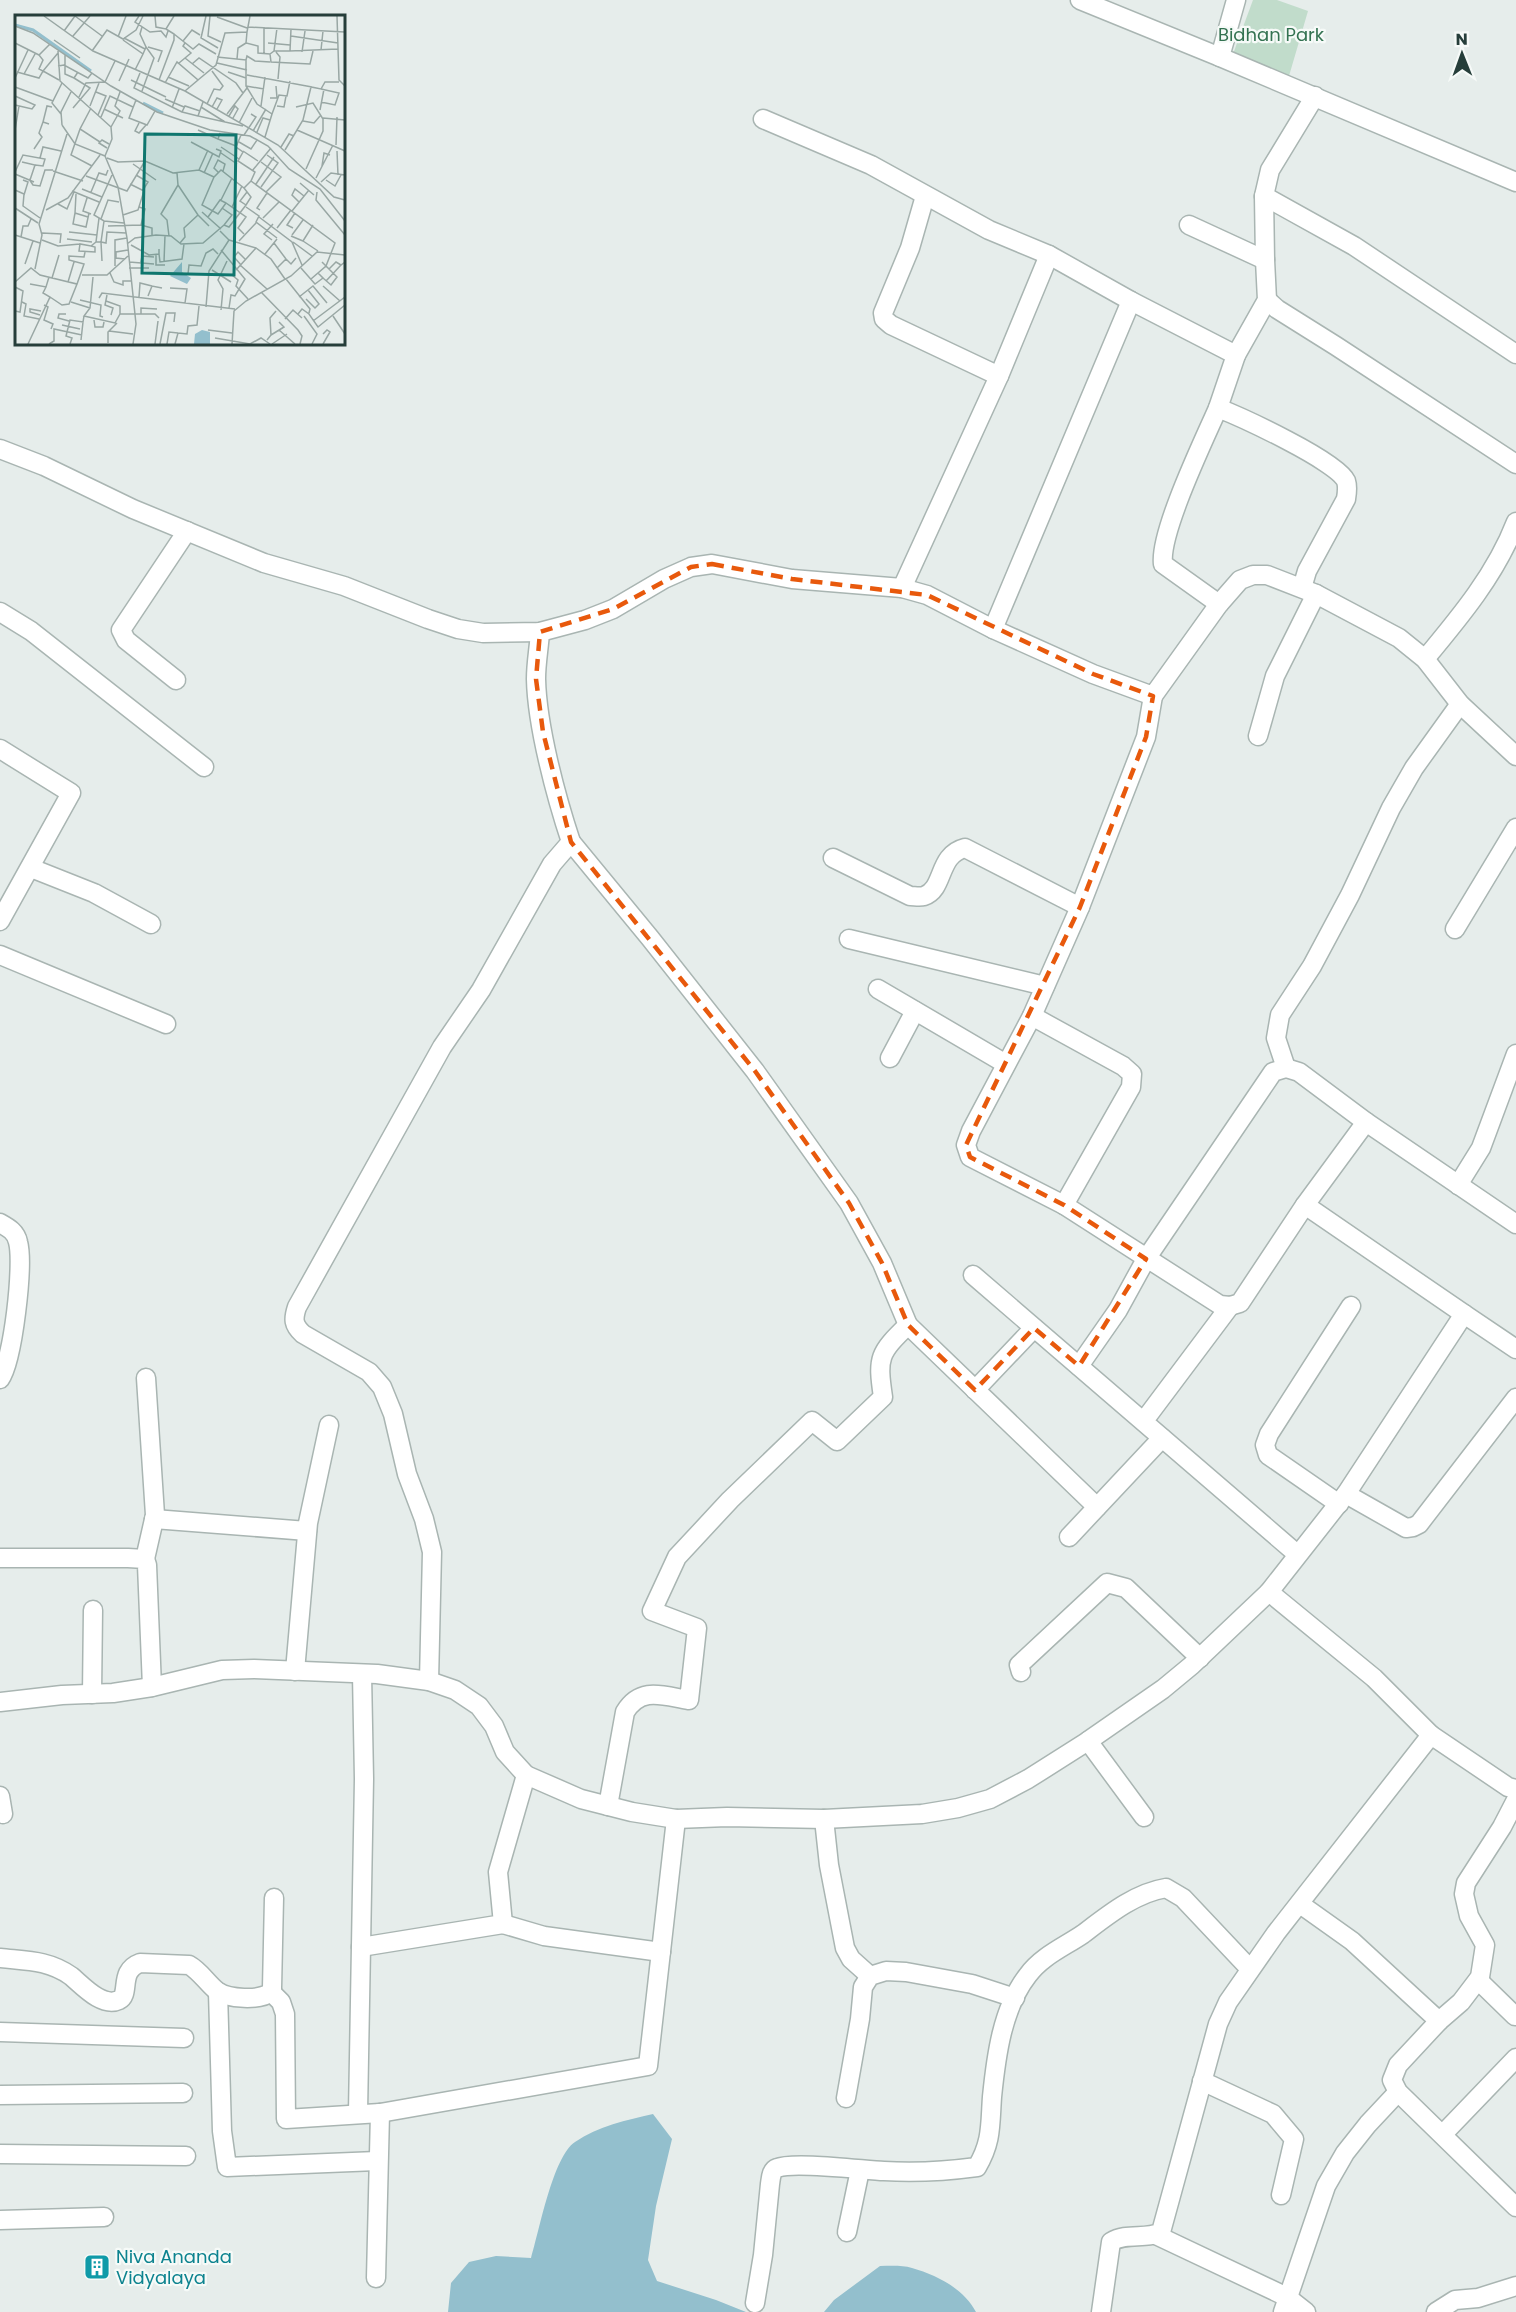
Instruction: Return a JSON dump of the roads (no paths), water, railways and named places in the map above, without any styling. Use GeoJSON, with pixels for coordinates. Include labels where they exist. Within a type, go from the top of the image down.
{"type":"FeatureCollection","features":[{"type":"Feature","properties":{"kind":"street"},"geometry":{"type":"LineString","coordinates":[[1080,0],[1315,96],[1516,182]]}},
{"type":"Feature","properties":{"kind":"street"},"geometry":{"type":"LineString","coordinates":[[1220,57],[1236,0]]}},
{"type":"Feature","properties":{"kind":"street"},"geometry":{"type":"LineString","coordinates":[[1219,604],[1163,564],[1162,553],[1179,501],[1218,408],[1236,355],[1267,300],[1264,196],[1270,170],[1315,96]]}},
{"type":"Feature","properties":{"kind":"street"},"geometry":{"type":"LineString","coordinates":[[763,118],[871,165],[989,230],[1049,255],[1131,301],[1236,355]]}},
{"type":"Feature","properties":{"kind":"street"},"geometry":{"type":"LineString","coordinates":[[925,196],[910,248],[887,300],[883,313],[884,319],[891,325],[999,376]]}},
{"type":"Feature","properties":{"kind":"street"},"geometry":{"type":"LineString","coordinates":[[1264,196],[1354,246],[1516,354]]}},
{"type":"Feature","properties":{"kind":"street"},"geometry":{"type":"LineString","coordinates":[[1189,225],[1265,260]]}},
{"type":"Feature","properties":{"kind":"street"},"geometry":{"type":"LineString","coordinates":[[902,588],[999,376],[1049,255]]}},
{"type":"Feature","properties":{"kind":"street"},"geometry":{"type":"LineString","coordinates":[[1267,300],[1277,309],[1516,464]]}},
{"type":"Feature","properties":{"kind":"street"},"geometry":{"type":"LineString","coordinates":[[993,629],[1131,301]]}},
{"type":"Feature","properties":{"kind":"street"},"geometry":{"type":"LineString","coordinates":[[1218,408],[1280,436],[1336,468],[1346,480],[1346,499],[1307,571],[1309,591],[1275,676],[1258,736]]}},
{"type":"Feature","properties":{"kind":"street"},"geometry":{"type":"LineString","coordinates":[[2,452],[264,563],[344,586],[428,619],[458,628],[483,633],[540,632],[585,620],[613,609],[664,579],[691,567],[712,564],[792,579],[902,588],[927,595],[993,629],[1093,674],[1153,696]]}},
{"type":"Feature","properties":{"kind":"street"},"geometry":{"type":"LineString","coordinates":[[1425,659],[1469,604],[1506,549],[1516,522]]}},
{"type":"Feature","properties":{"kind":"street"},"geometry":{"type":"LineString","coordinates":[[176,680],[126,640],[121,630],[187,531]]}},
{"type":"Feature","properties":{"kind":"street"},"geometry":{"type":"LineString","coordinates":[[1366,1122],[1305,1205],[1240,1303],[1230,1306],[1220,1305],[1064,1205],[970,1157],[966,1145],[971,1131],[1032,1016],[1080,907],[1146,737],[1153,696],[1219,604],[1240,580],[1253,575],[1267,575],[1309,591],[1378,625],[1399,638],[1425,659],[1460,704],[1516,756]]}},
{"type":"Feature","properties":{"kind":"street"},"geometry":{"type":"LineString","coordinates":[[0,612],[31,632],[204,767]]}},
{"type":"Feature","properties":{"kind":"street"},"geometry":{"type":"LineString","coordinates":[[540,632],[536,679],[543,732],[563,818],[571,842],[755,1071],[849,1203],[882,1263],[908,1325],[1097,1507]]}},
{"type":"Feature","properties":{"kind":"street"},"geometry":{"type":"LineString","coordinates":[[1286,1068],[1276,1038],[1280,1015],[1312,966],[1350,895],[1391,808],[1414,768],[1460,704]]}},
{"type":"Feature","properties":{"kind":"street"},"geometry":{"type":"LineString","coordinates":[[0,749],[71,793],[0,921]]}},
{"type":"Feature","properties":{"kind":"street"},"geometry":{"type":"LineString","coordinates":[[1455,929],[1516,828]]}},
{"type":"Feature","properties":{"kind":"street"},"geometry":{"type":"LineString","coordinates":[[429,1681],[432,1552],[424,1519],[407,1474],[393,1414],[382,1387],[369,1372],[303,1334],[295,1326],[293,1318],[442,1047],[481,990],[552,864],[571,842]]}},
{"type":"Feature","properties":{"kind":"street"},"geometry":{"type":"LineString","coordinates":[[833,858],[910,896],[924,896],[932,891],[945,862],[955,850],[965,848],[1080,907]]}},
{"type":"Feature","properties":{"kind":"street"},"geometry":{"type":"LineString","coordinates":[[31,868],[94,893],[151,924]]}},
{"type":"Feature","properties":{"kind":"street"},"geometry":{"type":"LineString","coordinates":[[849,939],[1045,986]]}},
{"type":"Feature","properties":{"kind":"street"},"geometry":{"type":"LineString","coordinates":[[0,955],[166,1024]]}},
{"type":"Feature","properties":{"kind":"street"},"geometry":{"type":"LineString","coordinates":[[878,989],[1006,1064]]}},
{"type":"Feature","properties":{"kind":"street"},"geometry":{"type":"LineString","coordinates":[[890,1058],[915,1011]]}},
{"type":"Feature","properties":{"kind":"street"},"geometry":{"type":"LineString","coordinates":[[1032,1016],[1123,1066],[1132,1074],[1131,1087],[1064,1205]]}},
{"type":"Feature","properties":{"kind":"street"},"geometry":{"type":"LineString","coordinates":[[1458,1185],[1481,1148],[1516,1054]]}},
{"type":"Feature","properties":{"kind":"street"},"geometry":{"type":"LineString","coordinates":[[1079,1366],[1118,1310],[1146,1259],[1273,1072],[1286,1068],[1299,1072],[1366,1122],[1516,1224]]}},
{"type":"Feature","properties":{"kind":"street"},"geometry":{"type":"LineString","coordinates":[[1305,1205],[1516,1349]]}},
{"type":"Feature","properties":{"kind":"street"},"geometry":{"type":"LineString","coordinates":[[0,1223],[12,1230],[18,1242],[19,1259],[14,1332],[8,1363],[0,1379]]}},
{"type":"Feature","properties":{"kind":"street"},"geometry":{"type":"LineString","coordinates":[[973,1275],[1297,1554]]}},
{"type":"Feature","properties":{"kind":"street"},"geometry":{"type":"LineString","coordinates":[[1149,1414],[1230,1306]]}},
{"type":"Feature","properties":{"kind":"street"},"geometry":{"type":"LineString","coordinates":[[1351,1306],[1269,1434],[1265,1445],[1268,1455],[1342,1499],[1406,1528],[1419,1524],[1516,1398]]}},
{"type":"Feature","properties":{"kind":"street"},"geometry":{"type":"LineString","coordinates":[[0,1702],[113,1693],[152,1687],[193,1675],[222,1670],[362,1674],[429,1681],[455,1690],[479,1706],[494,1726],[505,1752],[526,1775],[555,1789],[632,1812],[676,1819],[824,1818],[922,1814],[958,1808],[990,1799],[1028,1779],[1088,1742],[1163,1689],[1200,1658],[1269,1592],[1342,1499],[1464,1314]]}},
{"type":"Feature","properties":{"kind":"street"},"geometry":{"type":"LineString","coordinates":[[608,1806],[625,1712],[630,1704],[637,1698],[648,1694],[689,1700],[696,1628],[652,1611],[677,1557],[730,1500],[812,1421],[837,1441],[883,1397],[879,1369],[885,1347],[908,1325]]}},
{"type":"Feature","properties":{"kind":"street"},"geometry":{"type":"LineString","coordinates":[[975,1390],[1034,1328]]}},
{"type":"Feature","properties":{"kind":"street"},"geometry":{"type":"LineString","coordinates":[[146,1378],[155,1498],[154,1519],[145,1559],[152,1687]]}},
{"type":"Feature","properties":{"kind":"street"},"geometry":{"type":"LineString","coordinates":[[295,1671],[307,1531],[329,1425]]}},
{"type":"Feature","properties":{"kind":"street"},"geometry":{"type":"LineString","coordinates":[[1069,1537],[1162,1438]]}},
{"type":"Feature","properties":{"kind":"street"},"geometry":{"type":"LineString","coordinates":[[154,1519],[307,1531]]}},
{"type":"Feature","properties":{"kind":"street"},"geometry":{"type":"LineString","coordinates":[[0,1558],[145,1559]]}},
{"type":"Feature","properties":{"kind":"street"},"geometry":{"type":"LineString","coordinates":[[1021,1672],[1019,1665],[1107,1583],[1126,1588],[1200,1658]]}},
{"type":"Feature","properties":{"kind":"street"},"geometry":{"type":"LineString","coordinates":[[1269,1592],[1374,1678],[1431,1736],[1508,1787],[1516,1789]]}},
{"type":"Feature","properties":{"kind":"street"},"geometry":{"type":"LineString","coordinates":[[92,1694],[93,1610]]}},
{"type":"Feature","properties":{"kind":"street"},"geometry":{"type":"LineString","coordinates":[[358,2113],[364,1779],[362,1674]]}},
{"type":"Feature","properties":{"kind":"street"},"geometry":{"type":"LineString","coordinates":[[1101,2312],[1111,2241],[1123,2237],[1156,2235],[1161,2232],[1166,2221],[1218,2024],[1228,2002],[1250,1969],[1431,1736]]}},
{"type":"Feature","properties":{"kind":"street"},"geometry":{"type":"LineString","coordinates":[[1088,1742],[1144,1817]]}},
{"type":"Feature","properties":{"kind":"street"},"geometry":{"type":"LineString","coordinates":[[502,1924],[498,1872],[526,1775]]}},
{"type":"Feature","properties":{"kind":"street"},"geometry":{"type":"LineString","coordinates":[[1516,1800],[1502,1827],[1466,1883],[1464,1894],[1469,1916],[1485,1945],[1484,1962],[1478,1980],[1461,2002],[1398,2065],[1392,2080],[1398,2092],[1516,2207]]}},
{"type":"Feature","properties":{"kind":"street"},"geometry":{"type":"LineString","coordinates":[[824,1818],[829,1865],[845,1948],[851,1959],[870,1976]]}},
{"type":"Feature","properties":{"kind":"street"},"geometry":{"type":"LineString","coordinates":[[274,1898],[271,1992],[281,2002],[285,2014],[286,2119],[380,2113],[648,2066],[676,1819]]}},
{"type":"Feature","properties":{"kind":"street"},"geometry":{"type":"LineString","coordinates":[[755,2303],[772,2173],[777,2168],[798,2166],[860,2170],[944,2170],[977,2168],[987,2151],[995,2064],[1010,2008],[1028,1974],[1047,1956],[1123,1905],[1154,1890],[1166,1888],[1183,1898],[1250,1969]]}},
{"type":"Feature","properties":{"kind":"street"},"geometry":{"type":"LineString","coordinates":[[1300,1905],[1352,1941],[1439,2022]]}},
{"type":"Feature","properties":{"kind":"street"},"geometry":{"type":"LineString","coordinates":[[361,1947],[502,1924],[544,1936],[661,1952]]}},
{"type":"Feature","properties":{"kind":"street"},"geometry":{"type":"LineString","coordinates":[[0,1958],[46,1963],[70,1976],[97,1997],[111,2001],[118,2001],[122,1997],[128,1971],[132,1965],[140,1963],[189,1965],[195,1968],[218,1992],[252,1997],[267,1995],[271,1992]]}},
{"type":"Feature","properties":{"kind":"street"},"geometry":{"type":"LineString","coordinates":[[846,2098],[860,2019],[863,1987],[870,1976],[886,1971],[906,1972],[972,1984],[1015,1998]]}},
{"type":"Feature","properties":{"kind":"street"},"geometry":{"type":"LineString","coordinates":[[1478,1980],[1516,2016]]}},
{"type":"Feature","properties":{"kind":"street"},"geometry":{"type":"LineString","coordinates":[[218,1992],[222,2131],[227,2167],[377,2161]]}},
{"type":"Feature","properties":{"kind":"street"},"geometry":{"type":"LineString","coordinates":[[0,2031],[184,2038]]}},
{"type":"Feature","properties":{"kind":"street"},"geometry":{"type":"LineString","coordinates":[[1443,2134],[1516,2058]]}},
{"type":"Feature","properties":{"kind":"street"},"geometry":{"type":"LineString","coordinates":[[1203,2081],[1273,2114],[1294,2139],[1281,2195]]}},
{"type":"Feature","properties":{"kind":"street"},"geometry":{"type":"LineString","coordinates":[[1285,2305],[1326,2186],[1345,2153],[1398,2092]]}},
{"type":"Feature","properties":{"kind":"street"},"geometry":{"type":"LineString","coordinates":[[0,2095],[183,2093]]}},
{"type":"Feature","properties":{"kind":"street"},"geometry":{"type":"LineString","coordinates":[[376,2278],[377,2161],[380,2113]]}},
{"type":"Feature","properties":{"kind":"street"},"geometry":{"type":"LineString","coordinates":[[0,2154],[186,2156]]}},
{"type":"Feature","properties":{"kind":"street"},"geometry":{"type":"LineString","coordinates":[[847,2232],[860,2170]]}},
{"type":"Feature","properties":{"kind":"street"},"geometry":{"type":"LineString","coordinates":[[0,2220],[104,2217]]}},
{"type":"Feature","properties":{"kind":"street"},"geometry":{"type":"LineString","coordinates":[[1156,2235],[1285,2305],[1306,2312]]}},
{"type":"Feature","properties":{"kind":"street"},"geometry":{"type":"LineString","coordinates":[[1436,2312],[1455,2300],[1478,2298],[1516,2286]]}},
{"type":"Feature","properties":{"kind":"water"},"geometry":{"type":"Polygon","coordinates":[[[653,2114],[672,2139],[656,2206],[648,2260],[657,2281],[746,2312],[448,2312],[451,2283],[469,2262],[496,2256],[531,2258],[560,2162],[575,2142],[603,2128],[653,2114]]]}},
{"type":"Feature","properties":{"kind":"water"},"geometry":{"type":"Polygon","coordinates":[[[880,2266],[908,2267],[940,2279],[964,2296],[976,2312],[824,2312],[834,2300],[880,2266]]]}},
{"type":"Feature","properties":{"kind":"place","name":"Niva Ananda Vidyalaya"},"geometry":{"type":"Point","coordinates":[97,2267]}},
{"type":"Feature","properties":{"kind":"park label","name":"Bidhan Park"},"geometry":{"type":"Point","coordinates":[1271,35]}}]}
